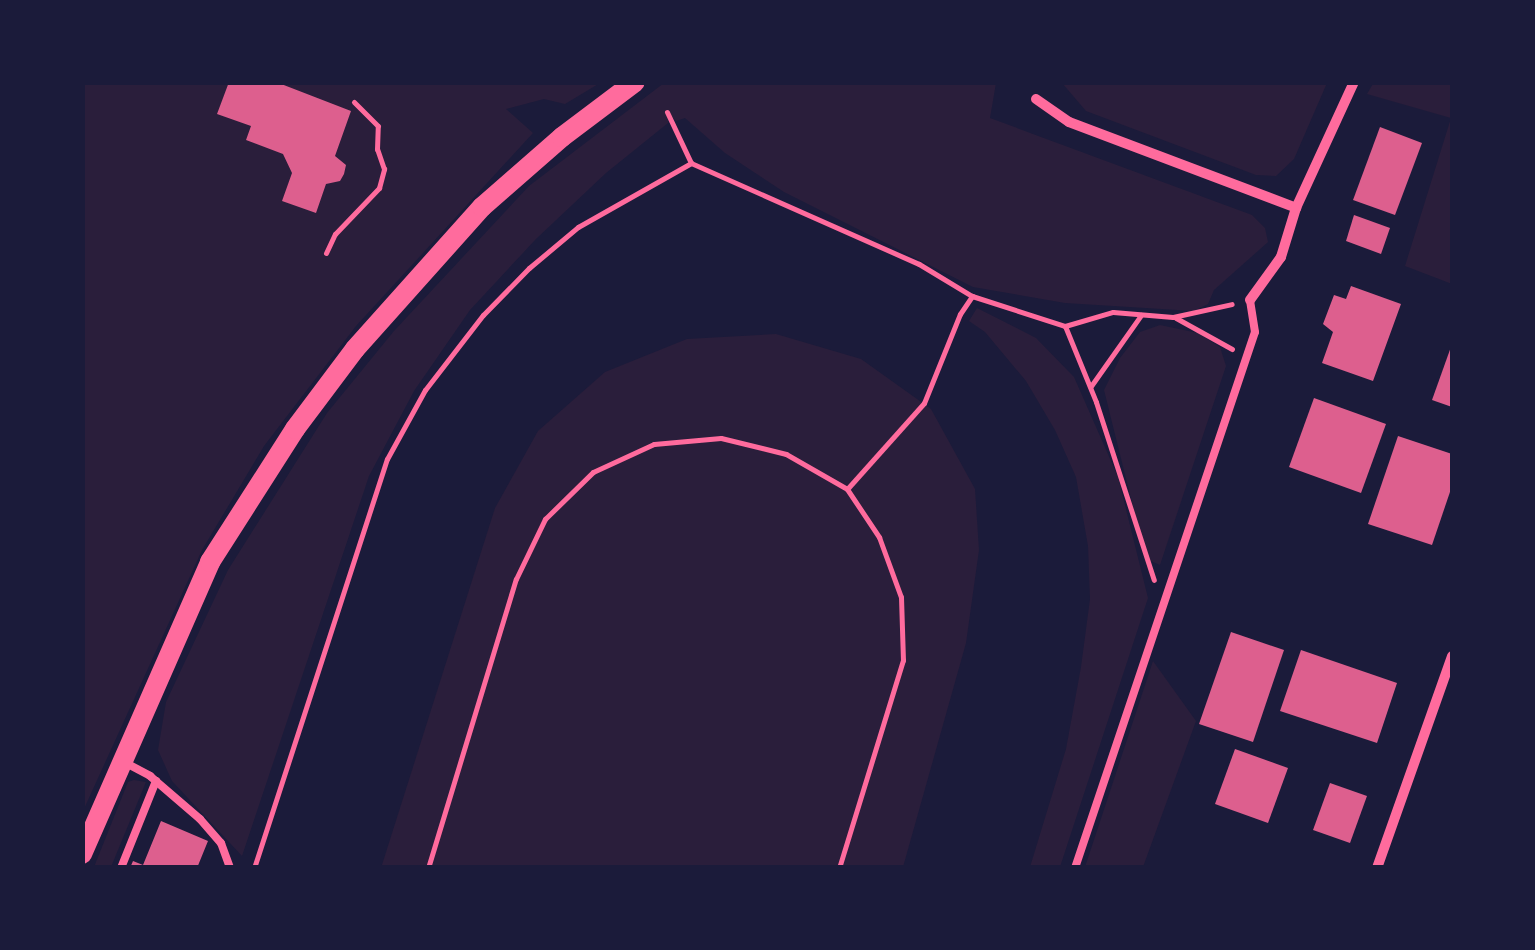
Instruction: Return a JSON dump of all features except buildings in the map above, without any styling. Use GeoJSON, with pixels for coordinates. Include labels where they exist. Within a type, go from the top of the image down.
{"type":"FeatureCollection","features":[{"type":"Feature","properties":{"kind":"main road"},"geometry":{"type":"LineString","coordinates":[[82,854],[210,562],[295,429],[356,349],[482,208],[562,137],[635,82]]}},
{"type":"Feature","properties":{"kind":"street"},"geometry":{"type":"LineString","coordinates":[[1250,300],[1281,257],[1296,208],[1354,82]]}},
{"type":"Feature","properties":{"kind":"street"},"geometry":{"type":"LineString","coordinates":[[1036,99],[1069,122],[1296,208]]}},
{"type":"Feature","properties":{"kind":"street"},"geometry":{"type":"LineString","coordinates":[[1377,868],[1452,656]]}},
{"type":"Feature","properties":{"kind":"lane"},"geometry":{"type":"LineString","coordinates":[[1075,868],[1255,332],[1250,300]]}},
{"type":"Feature","properties":{"kind":"lane"},"geometry":{"type":"LineString","coordinates":[[120,760],[156,781],[221,844],[230,868]]}},
{"type":"Feature","properties":{"kind":"lane"},"geometry":{"type":"LineString","coordinates":[[121,868],[156,781]]}},
{"type":"Feature","properties":{"kind":"path"},"geometry":{"type":"LineString","coordinates":[[326,252],[335,234],[379,188],[384,169],[377,149],[378,126],[354,102]]}},
{"type":"Feature","properties":{"kind":"path"},"geometry":{"type":"LineString","coordinates":[[667,112],[691,163],[920,264],[972,296],[1066,326],[1113,312],[1173,317],[1250,300]]}},
{"type":"Feature","properties":{"kind":"path"},"geometry":{"type":"LineString","coordinates":[[254,868],[387,459],[425,390],[483,315],[528,268],[578,227],[691,163]]}},
{"type":"Feature","properties":{"kind":"path"},"geometry":{"type":"LineString","coordinates":[[847,489],[924,404],[960,314],[972,296]]}},
{"type":"Feature","properties":{"kind":"path"},"geometry":{"type":"LineString","coordinates":[[1090,388],[1141,315]]}},
{"type":"Feature","properties":{"kind":"path"},"geometry":{"type":"LineString","coordinates":[[1173,317],[1246,358]]}},
{"type":"Feature","properties":{"kind":"path"},"geometry":{"type":"LineString","coordinates":[[1066,326],[1162,606]]}},
{"type":"Feature","properties":{"kind":"path"},"geometry":{"type":"LineString","coordinates":[[428,868],[516,579],[546,519],[593,472],[654,444],[721,438],[786,454],[847,489],[879,537],[900,596],[902,660],[839,868]]}},
{"type":"Feature","properties":{"kind":"shaded area"},"geometry":{"type":"Polygon","coordinates":[[[1374,82],[1452,83],[1452,284],[1405,266],[1451,118],[1367,94],[1374,82]]]}},
{"type":"Feature","properties":{"kind":"shaded area"},"geometry":{"type":"Polygon","coordinates":[[[83,83],[600,83],[565,104],[544,99],[506,109],[533,133],[356,326],[264,446],[202,550],[83,811],[83,83]]]}},
{"type":"Feature","properties":{"kind":"shaded area"},"geometry":{"type":"Polygon","coordinates":[[[664,83],[996,83],[990,118],[1252,215],[1265,228],[1268,242],[1214,290],[1208,304],[1194,311],[1065,303],[973,287],[784,192],[725,153],[685,118],[676,121],[668,113],[668,123],[606,173],[536,239],[470,310],[414,391],[369,476],[242,856],[172,781],[158,750],[166,702],[228,570],[327,413],[394,331],[529,186],[664,83]]]}},
{"type":"Feature","properties":{"kind":"shaded area"},"geometry":{"type":"Polygon","coordinates":[[[1062,83],[1327,83],[1294,159],[1276,176],[1256,175],[1086,111],[1062,83]]]}},
{"type":"Feature","properties":{"kind":"shaded area"},"geometry":{"type":"Polygon","coordinates":[[[977,308],[1036,338],[1074,377],[1118,477],[1148,598],[1060,867],[1030,867],[1066,749],[1081,667],[1090,599],[1088,546],[1076,477],[1055,430],[1026,381],[985,332],[969,321],[977,308]]]}},
{"type":"Feature","properties":{"kind":"shaded area"},"geometry":{"type":"Polygon","coordinates":[[[1160,325],[1198,333],[1220,347],[1226,366],[1160,565],[1146,559],[1104,390],[1120,358],[1140,332],[1160,325]]]}},
{"type":"Feature","properties":{"kind":"shaded area"},"geometry":{"type":"Polygon","coordinates":[[[776,334],[861,359],[931,409],[975,489],[979,550],[966,643],[903,867],[381,868],[495,508],[538,431],[605,372],[687,339],[776,334]]]}},
{"type":"Feature","properties":{"kind":"shaded area"},"geometry":{"type":"Polygon","coordinates":[[[1153,661],[1196,721],[1143,867],[1085,867],[1153,661]]]}},
{"type":"Feature","properties":{"kind":"shaded area"},"geometry":{"type":"Polygon","coordinates":[[[128,782],[146,782],[111,867],[94,867],[128,782]]]}}]}
